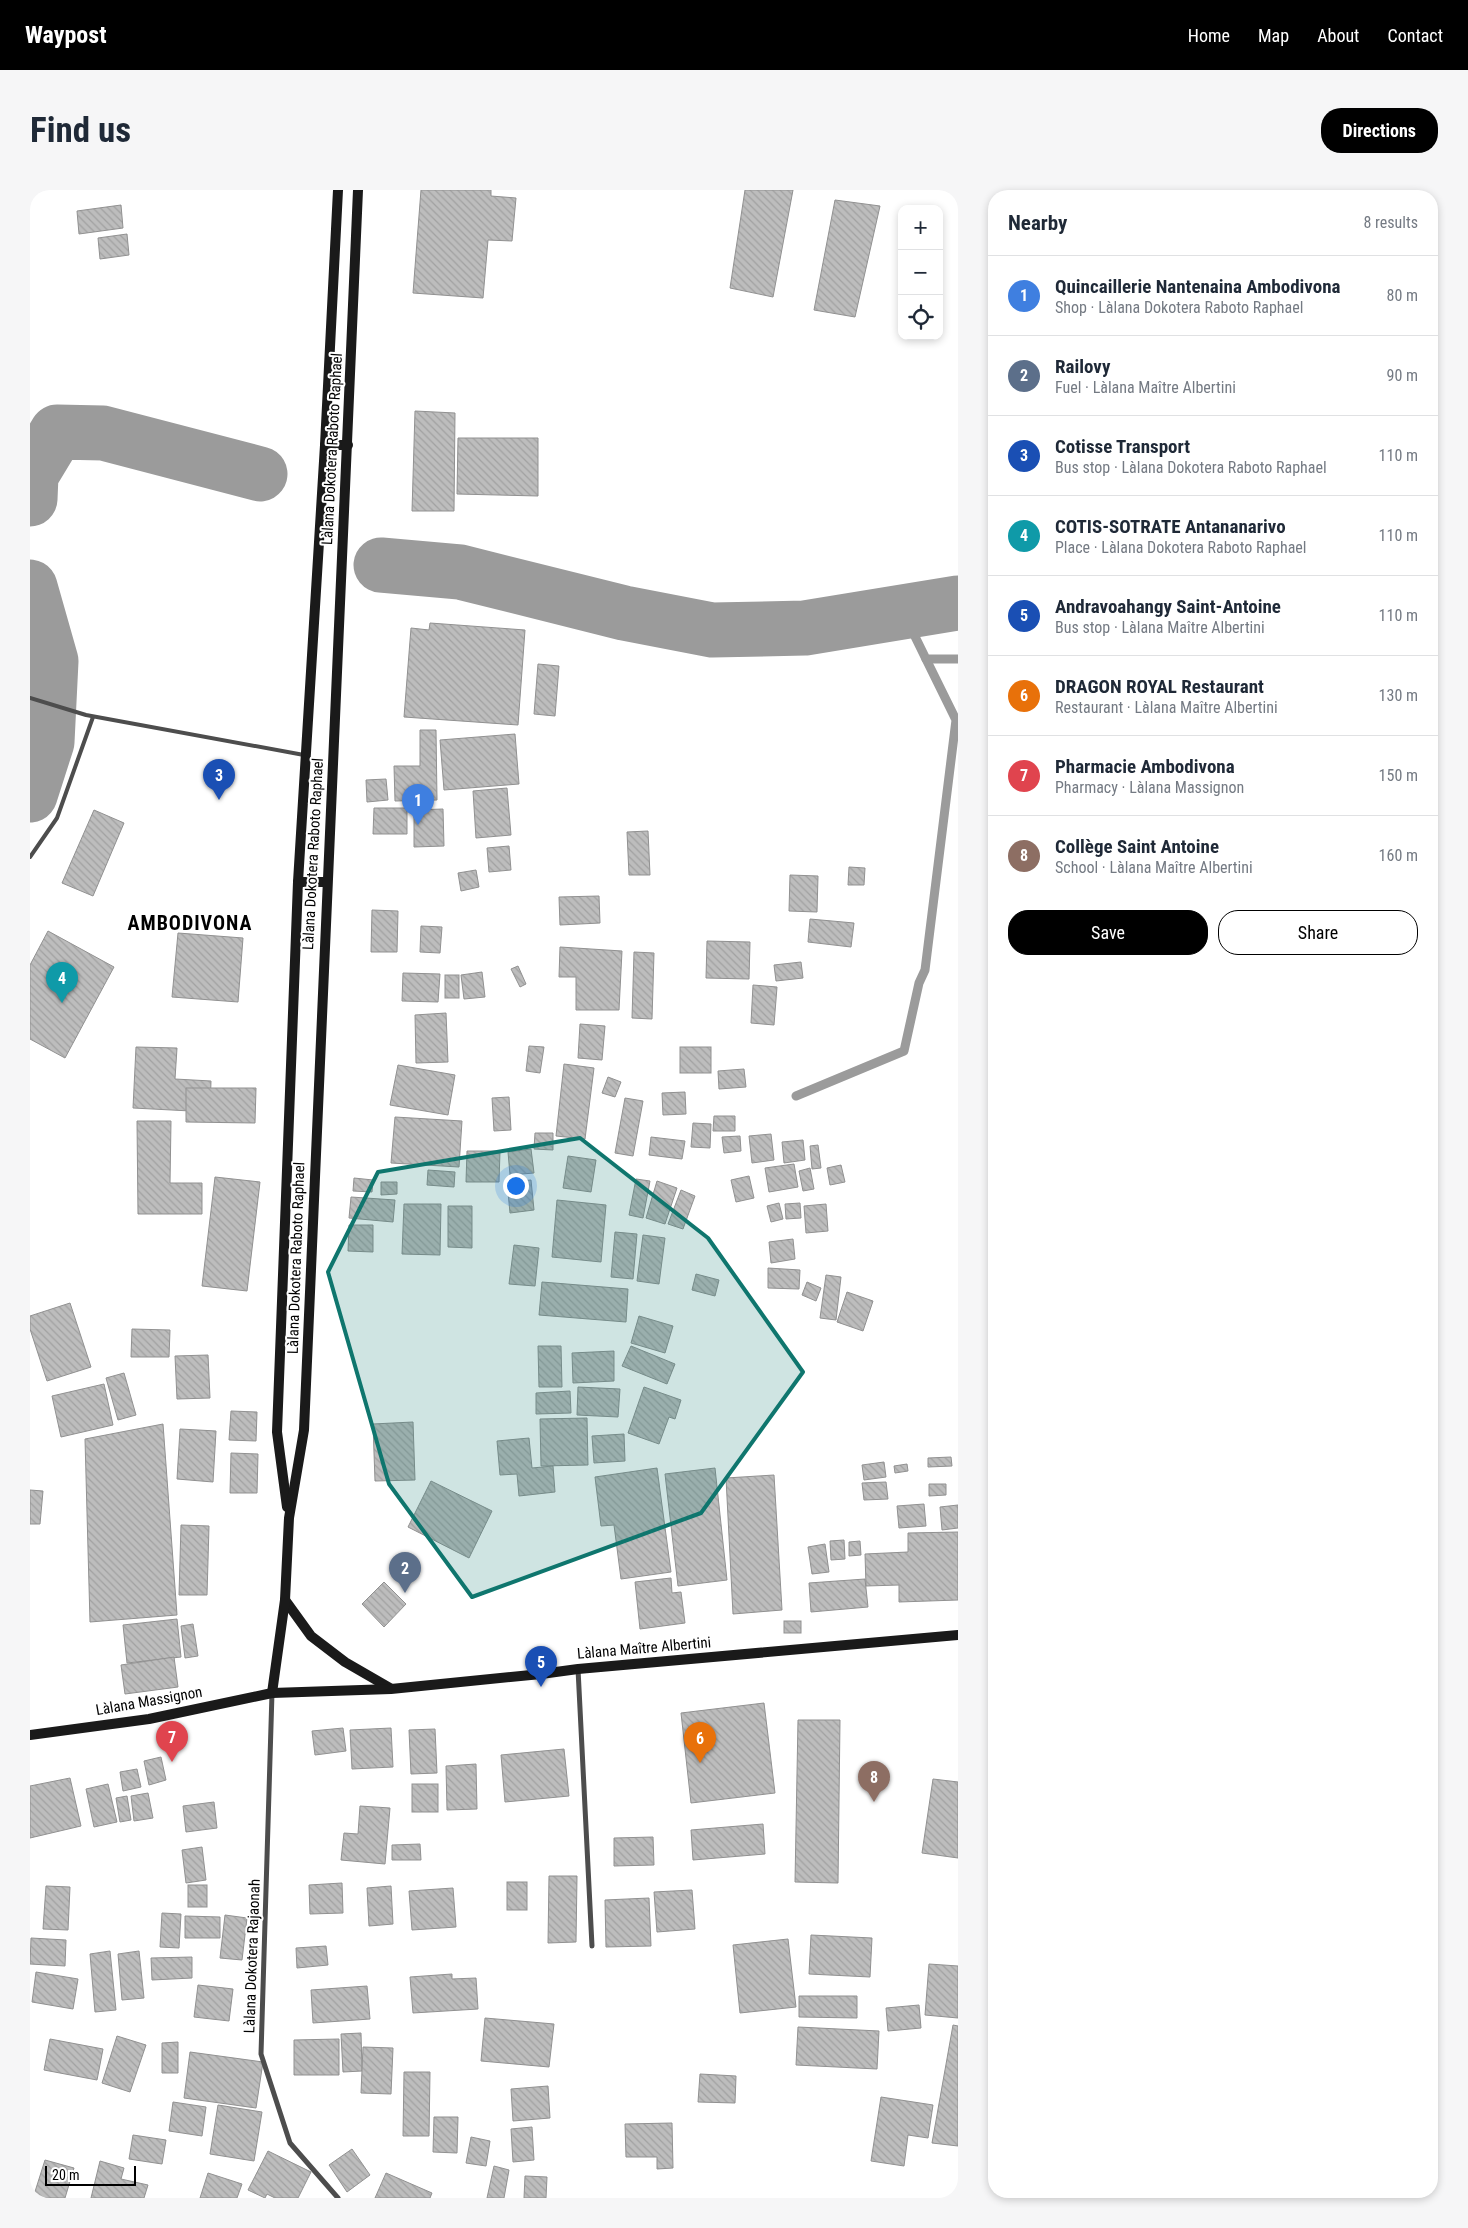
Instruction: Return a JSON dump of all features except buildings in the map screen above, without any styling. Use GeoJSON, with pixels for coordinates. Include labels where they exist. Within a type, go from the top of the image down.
{"type":"FeatureCollection","features":[{"type":"Feature","properties":{"kind":"main road","name":"Làlana Dokotera Raboto Raphael"},"geometry":{"type":"LineString","coordinates":[[289,1518],[277,1432],[298,882],[325,445],[338,190]]}},
{"type":"Feature","properties":{"kind":"main road","name":"Làlana Dokotera Raboto Raphael"},"geometry":{"type":"LineString","coordinates":[[272,1693],[285,1600],[289,1518],[304,1430],[326,882],[348,445],[358,190]]}},
{"type":"Feature","properties":{"kind":"main road"},"geometry":{"type":"LineString","coordinates":[[325,445],[348,445]]}},
{"type":"Feature","properties":{"kind":"main road"},"geometry":{"type":"LineString","coordinates":[[298,882],[326,882]]}},
{"type":"Feature","properties":{"kind":"main road"},"geometry":{"type":"LineString","coordinates":[[285,1600],[311,1636],[345,1662],[391,1689]]}},
{"type":"Feature","properties":{"kind":"main road","name":"Làlana Maître Albertini"},"geometry":{"type":"LineString","coordinates":[[272,1693],[391,1689],[578,1669],[958,1635]]}},
{"type":"Feature","properties":{"kind":"main road","name":"Làlana Massignon"},"geometry":{"type":"LineString","coordinates":[[30,1735],[149,1718],[272,1693]]}},
{"type":"Feature","properties":{"kind":"street"},"geometry":{"type":"LineString","coordinates":[[578,1669],[592,1946]]}},
{"type":"Feature","properties":{"kind":"street","name":"Làlana Dokotera Rajaonah"},"geometry":{"type":"LineString","coordinates":[[272,1693],[261,2054],[290,2143],[338,2198]]}},
{"type":"Feature","properties":{"kind":"lane"},"geometry":{"type":"LineString","coordinates":[[30,698],[86,715],[307,755]]}},
{"type":"Feature","properties":{"kind":"lane"},"geometry":{"type":"LineString","coordinates":[[30,857],[57,818],[94,716]]}},
{"type":"Feature","properties":{"kind":"highlighted area"},"geometry":{"type":"Polygon","coordinates":[[[580,1138],[708,1238],[803,1372],[701,1513],[472,1597],[389,1484],[328,1272],[378,1172],[580,1138]]]}},
{"type":"Feature","properties":{"kind":"waterway"},"geometry":{"type":"LineString","coordinates":[[30,499],[31,475],[57,432],[103,433],[260,474]]}},
{"type":"Feature","properties":{"kind":"waterway"},"geometry":{"type":"LineString","coordinates":[[381,565],[460,572],[624,613],[712,630],[805,628],[958,603]]}},
{"type":"Feature","properties":{"kind":"waterway"},"geometry":{"type":"LineString","coordinates":[[30,587],[51,661],[47,742],[30,795]]}},
{"type":"Feature","properties":{"kind":"waterway"},"geometry":{"type":"LineString","coordinates":[[903,612],[926,659],[958,659]]}},
{"type":"Feature","properties":{"kind":"waterway"},"geometry":{"type":"LineString","coordinates":[[796,1096],[904,1051],[919,983],[925,970],[956,720],[926,659]]}},
{"type":"Feature","properties":{"kind":"place","name":"Cotisse Transport"},"geometry":{"type":"Point","coordinates":[219,800]}},
{"type":"Feature","properties":{"kind":"place","name":"Quincaillerie Nantenaina Ambodivona"},"geometry":{"type":"Point","coordinates":[418,825]}},
{"type":"Feature","properties":{"kind":"place","name":"COTIS-SOTRATE Antananarivo"},"geometry":{"type":"Point","coordinates":[62,1003]}},
{"type":"Feature","properties":{"kind":"place","name":"Railovy"},"geometry":{"type":"Point","coordinates":[405,1593]}},
{"type":"Feature","properties":{"kind":"place","name":"Andravoahangy Saint-Antoine"},"geometry":{"type":"Point","coordinates":[541,1687]}},
{"type":"Feature","properties":{"kind":"place","name":"Pharmacie Ambodivona"},"geometry":{"type":"Point","coordinates":[172,1762]}},
{"type":"Feature","properties":{"kind":"place","name":"DRAGON ROYAL Restaurant"},"geometry":{"type":"Point","coordinates":[700,1763]}},
{"type":"Feature","properties":{"kind":"place","name":"Collège Saint Antoine"},"geometry":{"type":"Point","coordinates":[874,1802]}},
{"type":"Feature","properties":{"kind":"district","name":"AMBODIVONA"},"geometry":{"type":"Point","coordinates":[190,923]}}]}
